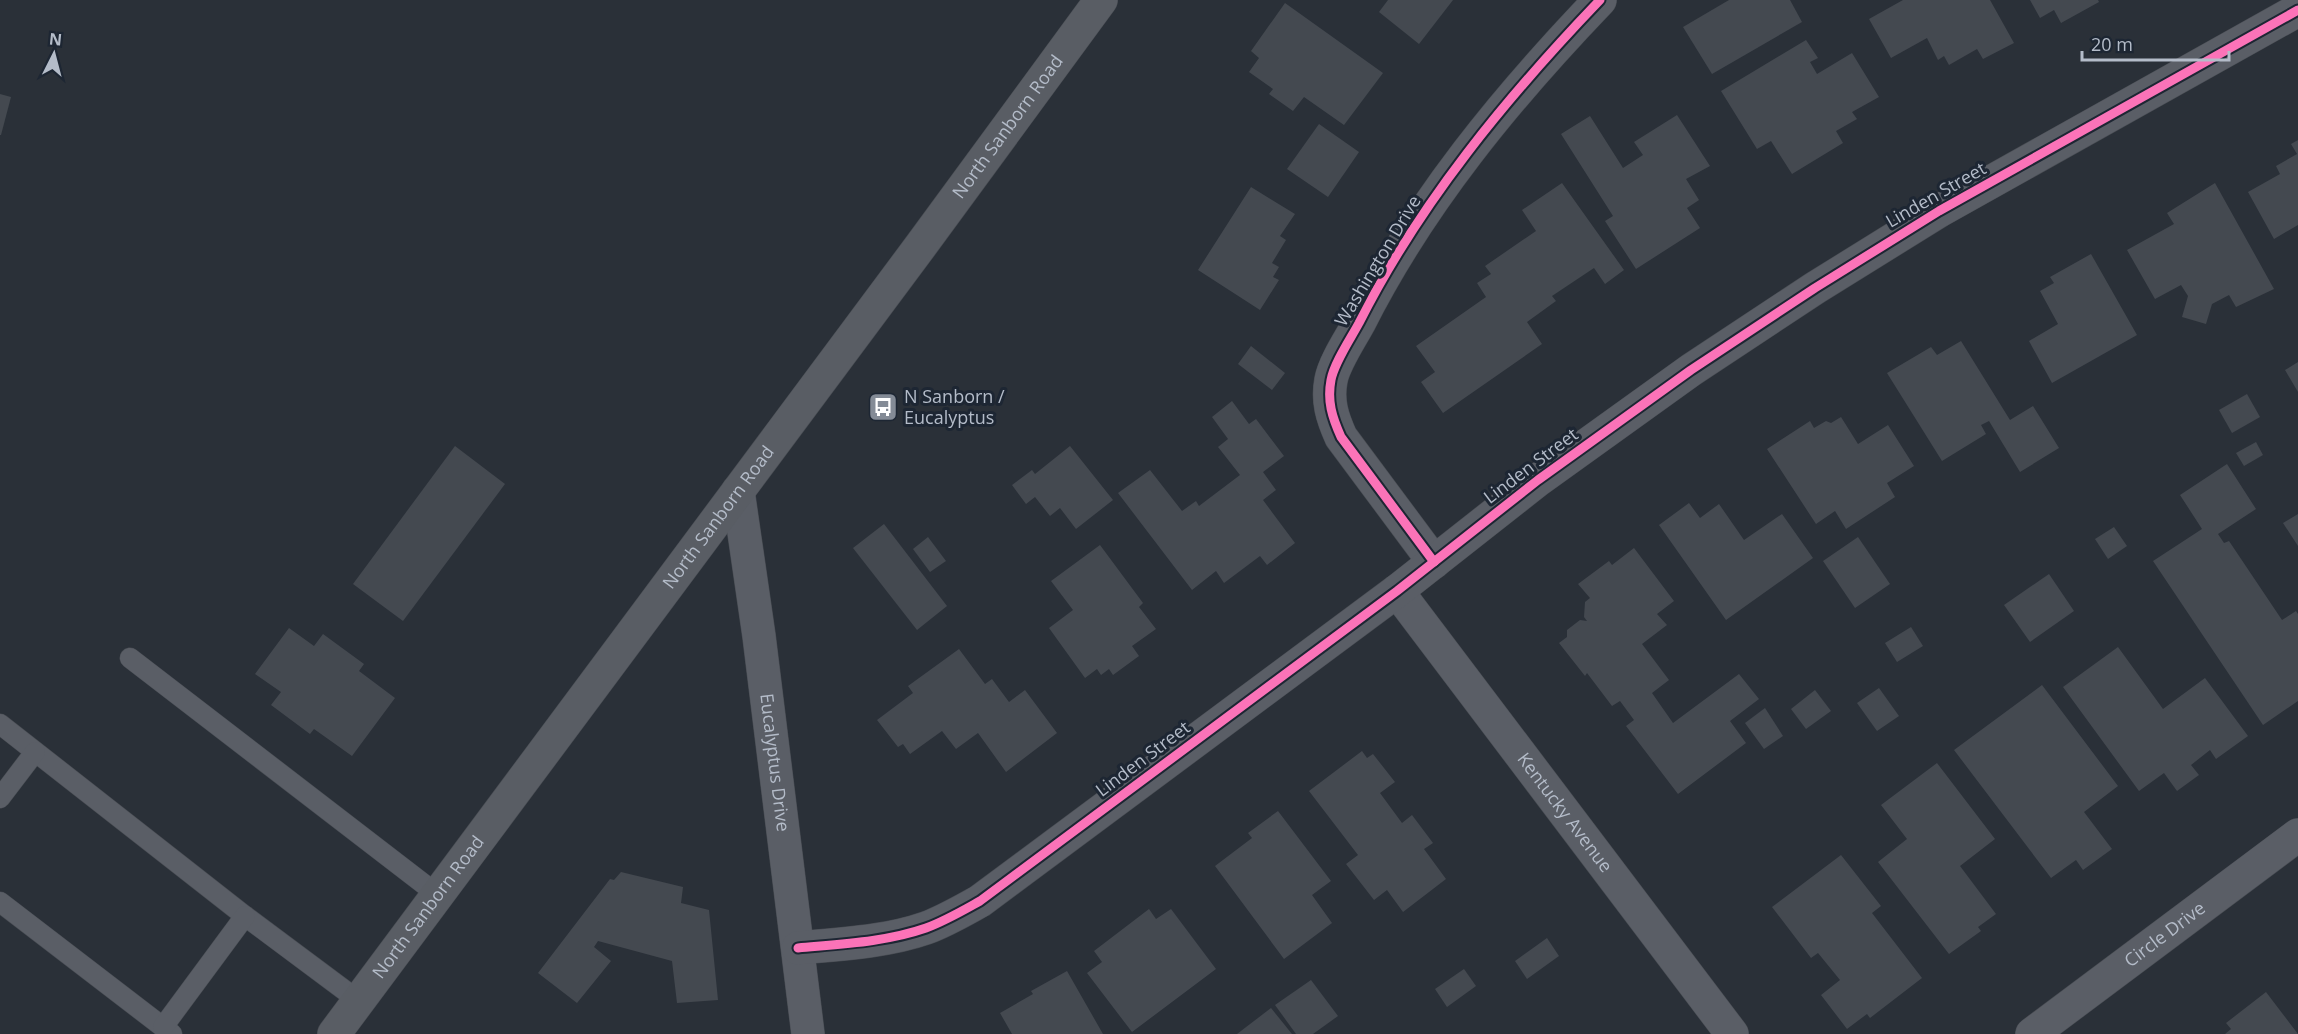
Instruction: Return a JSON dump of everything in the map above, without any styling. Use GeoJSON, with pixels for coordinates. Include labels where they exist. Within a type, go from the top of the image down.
{"type":"FeatureCollection","features":[{"type":"Feature","properties":{"kind":"main road","name":"North Sanborn Road"},"geometry":{"type":"LineString","coordinates":[[334,1034],[1101,0]]}},
{"type":"Feature","properties":{"kind":"street","name":"Washington Drive"},"geometry":{"type":"LineString","coordinates":[[1434,562],[1341,437],[1332,417],[1329,398],[1331,377],[1369,303],[1412,232],[1453,171],[1542,60],[1600,0]]}},
{"type":"Feature","properties":{"kind":"street","name":"Linden Street"},"geometry":{"type":"LineString","coordinates":[[798,948],[865,942],[924,928],[951,917],[980,901],[1397,591],[1538,480],[1663,390],[1815,288],[1939,211],[2298,10]]}},
{"type":"Feature","properties":{"kind":"street","name":"Eucalyptus Drive"},"geometry":{"type":"LineString","coordinates":[[738,491],[808,1034]]}},
{"type":"Feature","properties":{"kind":"street","name":"Kentucky Avenue"},"geometry":{"type":"LineString","coordinates":[[1397,591],[1732,1034]]}},
{"type":"Feature","properties":{"kind":"street","name":"Circle Drive"},"geometry":{"type":"LineString","coordinates":[[2032,1034],[2298,835]]}},
{"type":"Feature","properties":{"kind":"lane"},"geometry":{"type":"LineString","coordinates":[[130,658],[438,895]]}},
{"type":"Feature","properties":{"kind":"lane"},"geometry":{"type":"LineString","coordinates":[[0,724],[245,916],[359,1001]]}},
{"type":"Feature","properties":{"kind":"lane"},"geometry":{"type":"LineString","coordinates":[[0,798],[35,752]]}},
{"type":"Feature","properties":{"kind":"lane"},"geometry":{"type":"LineString","coordinates":[[0,902],[167,1031],[245,916]]}},
{"type":"Feature","properties":{"kind":"building"},"geometry":{"type":"Polygon","coordinates":[[[1388,0],[1453,0],[1419,44],[1379,12],[1388,0]]]}},
{"type":"Feature","properties":{"kind":"building"},"geometry":{"type":"Polygon","coordinates":[[[1729,0],[1790,0],[1802,22],[1712,74],[1683,27],[1729,0]]]}},
{"type":"Feature","properties":{"kind":"building"},"geometry":{"type":"Polygon","coordinates":[[[1903,0],[1990,0],[2014,43],[1983,59],[1977,49],[1949,65],[1944,56],[1938,60],[1927,38],[1891,58],[1869,19],[1903,0]]]}},
{"type":"Feature","properties":{"kind":"building"},"geometry":{"type":"Polygon","coordinates":[[[2030,0],[2098,0],[2099,2],[2061,23],[2054,10],[2040,18],[2030,0]]]}},
{"type":"Feature","properties":{"kind":"building"},"geometry":{"type":"Polygon","coordinates":[[[1285,3],[1383,73],[1344,125],[1304,97],[1293,111],[1269,94],[1273,89],[1249,72],[1259,58],[1251,51],[1285,3]]]}},
{"type":"Feature","properties":{"kind":"building"},"geometry":{"type":"Polygon","coordinates":[[[1806,40],[1818,58],[1810,62],[1817,74],[1852,53],[1879,97],[1852,112],[1857,119],[1836,131],[1843,143],[1792,174],[1771,141],[1757,149],[1721,91],[1806,40]]]}},
{"type":"Feature","properties":{"kind":"building"},"geometry":{"type":"Polygon","coordinates":[[[0,94],[11,97],[1,135],[0,135],[0,94]]]}},
{"type":"Feature","properties":{"kind":"building"},"geometry":{"type":"Polygon","coordinates":[[[1677,115],[1710,166],[1686,179],[1699,200],[1687,208],[1700,228],[1636,269],[1605,221],[1613,216],[1561,134],[1590,116],[1623,168],[1643,155],[1634,142],[1677,115]]]}},
{"type":"Feature","properties":{"kind":"building"},"geometry":{"type":"Polygon","coordinates":[[[1319,124],[1359,152],[1328,197],[1287,169],[1319,124]]]}},
{"type":"Feature","properties":{"kind":"building"},"geometry":{"type":"Polygon","coordinates":[[[2298,140],[2298,225],[2274,239],[2248,192],[2280,174],[2276,166],[2297,154],[2291,144],[2298,140]]]}},
{"type":"Feature","properties":{"kind":"building"},"geometry":{"type":"Polygon","coordinates":[[[1562,183],[1624,270],[1605,284],[1594,268],[1552,296],[1556,301],[1527,322],[1542,344],[1443,413],[1421,382],[1435,372],[1416,346],[1486,297],[1477,283],[1491,274],[1485,266],[1536,231],[1522,210],[1562,183]]]}},
{"type":"Feature","properties":{"kind":"building"},"geometry":{"type":"Polygon","coordinates":[[[2215,183],[2274,289],[2236,307],[2229,295],[2212,304],[2206,324],[2182,317],[2188,296],[2181,285],[2155,299],[2127,250],[2174,224],[2167,213],[2215,183]]]}},
{"type":"Feature","properties":{"kind":"building"},"geometry":{"type":"Polygon","coordinates":[[[1251,187],[1295,214],[1280,236],[1286,240],[1272,263],[1279,267],[1273,277],[1279,280],[1260,310],[1198,270],[1251,187]]]}},
{"type":"Feature","properties":{"kind":"building"},"geometry":{"type":"Polygon","coordinates":[[[2091,254],[2137,335],[2052,383],[2029,341],[2058,324],[2040,291],[2054,283],[2050,277],[2091,254]]]}},
{"type":"Feature","properties":{"kind":"building"},"geometry":{"type":"Polygon","coordinates":[[[1961,341],[2010,420],[2033,406],[2059,448],[2020,472],[1989,421],[1981,425],[1986,434],[1942,461],[1887,373],[1931,347],[1937,355],[1961,341]]]}},
{"type":"Feature","properties":{"kind":"building"},"geometry":{"type":"Polygon","coordinates":[[[1251,346],[1285,373],[1272,390],[1238,364],[1251,346]]]}},
{"type":"Feature","properties":{"kind":"building"},"geometry":{"type":"Polygon","coordinates":[[[2298,362],[2298,392],[2285,370],[2298,362]]]}},
{"type":"Feature","properties":{"kind":"building"},"geometry":{"type":"Polygon","coordinates":[[[2247,394],[2260,417],[2232,433],[2219,410],[2247,394]]]}},
{"type":"Feature","properties":{"kind":"building"},"geometry":{"type":"Polygon","coordinates":[[[1232,401],[1249,424],[1256,419],[1284,456],[1263,472],[1276,490],[1263,500],[1295,543],[1267,565],[1260,556],[1224,583],[1216,571],[1192,590],[1118,493],[1150,470],[1182,511],[1196,501],[1199,506],[1240,475],[1218,447],[1228,439],[1212,417],[1232,401]]]}},
{"type":"Feature","properties":{"kind":"building"},"geometry":{"type":"Polygon","coordinates":[[[1841,417],[1858,444],[1888,425],[1914,466],[1887,483],[1895,497],[1846,529],[1835,511],[1816,524],[1767,449],[1810,421],[1814,428],[1826,421],[1831,423],[1841,417]]]}},
{"type":"Feature","properties":{"kind":"building"},"geometry":{"type":"Polygon","coordinates":[[[2256,442],[2263,455],[2244,466],[2236,453],[2256,442]]]}},
{"type":"Feature","properties":{"kind":"building"},"geometry":{"type":"Polygon","coordinates":[[[455,446],[505,484],[403,621],[353,584],[455,446]]]}},
{"type":"Feature","properties":{"kind":"building"},"geometry":{"type":"Polygon","coordinates":[[[1070,446],[1113,500],[1076,529],[1060,508],[1050,516],[1035,497],[1026,504],[1012,485],[1032,470],[1035,474],[1070,446]]]}},
{"type":"Feature","properties":{"kind":"building"},"geometry":{"type":"Polygon","coordinates":[[[2227,464],[2256,509],[2218,534],[2224,543],[2229,541],[2282,620],[2296,611],[2298,614],[2298,701],[2263,725],[2153,561],[2202,529],[2180,495],[2227,464]]]}},
{"type":"Feature","properties":{"kind":"building"},"geometry":{"type":"Polygon","coordinates":[[[1689,503],[1700,518],[1719,504],[1744,540],[1782,514],[1813,558],[1726,620],[1659,525],[1689,503]]]}},
{"type":"Feature","properties":{"kind":"building"},"geometry":{"type":"Polygon","coordinates":[[[2298,514],[2298,546],[2283,523],[2298,514]]]}},
{"type":"Feature","properties":{"kind":"building"},"geometry":{"type":"Polygon","coordinates":[[[884,524],[947,606],[917,630],[853,548],[884,524]]]}},
{"type":"Feature","properties":{"kind":"building"},"geometry":{"type":"Polygon","coordinates":[[[2114,527],[2127,546],[2108,559],[2095,539],[2114,527]]]}},
{"type":"Feature","properties":{"kind":"building"},"geometry":{"type":"Polygon","coordinates":[[[928,537],[946,561],[930,572],[913,549],[928,537]]]}},
{"type":"Feature","properties":{"kind":"building"},"geometry":{"type":"Polygon","coordinates":[[[1858,537],[1890,584],[1855,608],[1823,561],[1858,537]]]}},
{"type":"Feature","properties":{"kind":"building"},"geometry":{"type":"Polygon","coordinates":[[[1100,545],[1143,603],[1139,607],[1156,629],[1132,646],[1139,656],[1113,675],[1109,669],[1101,675],[1097,669],[1085,678],[1049,628],[1073,610],[1051,581],[1100,545]]]}},
{"type":"Feature","properties":{"kind":"building"},"geometry":{"type":"Polygon","coordinates":[[[1634,548],[1674,601],[1657,614],[1667,625],[1642,644],[1669,680],[1652,693],[1673,723],[1739,674],[1759,699],[1730,721],[1746,743],[1678,794],[1626,726],[1634,720],[1620,701],[1612,706],[1587,673],[1585,676],[1559,643],[1567,637],[1567,630],[1580,620],[1587,621],[1584,617],[1585,602],[1590,598],[1578,584],[1609,561],[1612,565],[1634,548]]]}},
{"type":"Feature","properties":{"kind":"building"},"geometry":{"type":"Polygon","coordinates":[[[2049,574],[2074,611],[2030,642],[2004,605],[2049,574]]]}},
{"type":"Feature","properties":{"kind":"building"},"geometry":{"type":"Polygon","coordinates":[[[1911,627],[1923,646],[1897,662],[1885,643],[1911,627]]]}},
{"type":"Feature","properties":{"kind":"building"},"geometry":{"type":"Polygon","coordinates":[[[289,628],[314,646],[323,634],[364,664],[359,671],[395,698],[352,756],[314,729],[310,734],[271,705],[281,692],[255,674],[289,628]]]}},
{"type":"Feature","properties":{"kind":"building"},"geometry":{"type":"Polygon","coordinates":[[[2118,647],[2163,709],[2205,678],[2248,736],[2216,759],[2210,750],[2191,765],[2199,775],[2177,791],[2164,773],[2139,791],[2063,687],[2118,647]]]}},
{"type":"Feature","properties":{"kind":"building"},"geometry":{"type":"Polygon","coordinates":[[[959,649],[985,684],[992,679],[1009,702],[1025,690],[1057,733],[1006,772],[978,733],[956,749],[942,731],[910,754],[903,744],[898,747],[877,720],[913,693],[908,686],[959,649]]]}},
{"type":"Feature","properties":{"kind":"building"},"geometry":{"type":"Polygon","coordinates":[[[2042,685],[2118,786],[2084,812],[2112,849],[2083,870],[2076,860],[2051,878],[1954,750],[2042,685]]]}},
{"type":"Feature","properties":{"kind":"building"},"geometry":{"type":"Polygon","coordinates":[[[1879,688],[1899,716],[1877,731],[1857,703],[1879,688]]]}},
{"type":"Feature","properties":{"kind":"building"},"geometry":{"type":"Polygon","coordinates":[[[1815,690],[1831,711],[1806,729],[1791,709],[1815,690]]]}},
{"type":"Feature","properties":{"kind":"building"},"geometry":{"type":"Polygon","coordinates":[[[1765,708],[1783,736],[1764,749],[1745,723],[1765,708]]]}},
{"type":"Feature","properties":{"kind":"building"},"geometry":{"type":"Polygon","coordinates":[[[1362,751],[1367,758],[1373,754],[1395,782],[1380,793],[1402,823],[1412,815],[1433,843],[1424,849],[1446,879],[1403,912],[1387,890],[1374,900],[1346,864],[1358,855],[1309,791],[1362,751]]]}},
{"type":"Feature","properties":{"kind":"building"},"geometry":{"type":"Polygon","coordinates":[[[1937,763],[1995,839],[1960,866],[1996,914],[1978,927],[1981,931],[1949,954],[1878,862],[1907,839],[1881,805],[1937,763]]]}},
{"type":"Feature","properties":{"kind":"building"},"geometry":{"type":"Polygon","coordinates":[[[1278,811],[1331,881],[1312,895],[1332,923],[1284,959],[1215,866],[1252,838],[1248,833],[1278,811]]]}},
{"type":"Feature","properties":{"kind":"building"},"geometry":{"type":"Polygon","coordinates":[[[1841,855],[1881,906],[1872,913],[1922,978],[1870,1018],[1867,1014],[1847,1029],[1821,995],[1840,980],[1818,953],[1811,958],[1772,907],[1841,855]]]}},
{"type":"Feature","properties":{"kind":"building"},"geometry":{"type":"Polygon","coordinates":[[[621,872],[683,887],[681,903],[709,910],[718,1000],[677,1003],[672,961],[598,941],[594,947],[611,961],[577,1003],[538,973],[610,879],[614,880],[621,872]]]}},
{"type":"Feature","properties":{"kind":"building"},"geometry":{"type":"Polygon","coordinates":[[[1149,909],[1156,919],[1171,909],[1216,969],[1132,1032],[1087,973],[1102,962],[1094,951],[1149,909]]]}},
{"type":"Feature","properties":{"kind":"building"},"geometry":{"type":"Polygon","coordinates":[[[1547,938],[1559,956],[1527,979],[1515,961],[1547,938]]]}},
{"type":"Feature","properties":{"kind":"building"},"geometry":{"type":"Polygon","coordinates":[[[1464,969],[1476,986],[1447,1007],[1435,989],[1464,969]]]}},
{"type":"Feature","properties":{"kind":"building"},"geometry":{"type":"Polygon","coordinates":[[[1067,971],[1103,1034],[1012,1034],[1000,1013],[1033,994],[1031,991],[1067,971]]]}},
{"type":"Feature","properties":{"kind":"building"},"geometry":{"type":"Polygon","coordinates":[[[1311,980],[1338,1016],[1313,1034],[1296,1034],[1275,1005],[1311,980]]]}},
{"type":"Feature","properties":{"kind":"building"},"geometry":{"type":"Polygon","coordinates":[[[2266,992],[2298,1034],[2225,1034],[2231,1029],[2226,1023],[2266,992]]]}},
{"type":"Feature","properties":{"kind":"building"},"geometry":{"type":"Polygon","coordinates":[[[1271,1008],[1292,1034],[1237,1034],[1271,1008]]]}},
{"type":"Feature","properties":{"kind":"cycle path"},"geometry":{"type":"LineString","coordinates":[[1434,562],[1341,437],[1330,402],[1333,373],[1383,278],[1438,193],[1499,113],[1600,0]]}},
{"type":"Feature","properties":{"kind":"cycle path"},"geometry":{"type":"LineString","coordinates":[[798,948],[863,942],[911,933],[953,916],[980,901],[1397,591],[1538,480],[1691,370],[1815,288],[1939,211],[2298,10]]}},
{"type":"Feature","properties":{"kind":"place","name":"N Sanborn / Eucalyptus"},"geometry":{"type":"Point","coordinates":[883,407]}}]}
